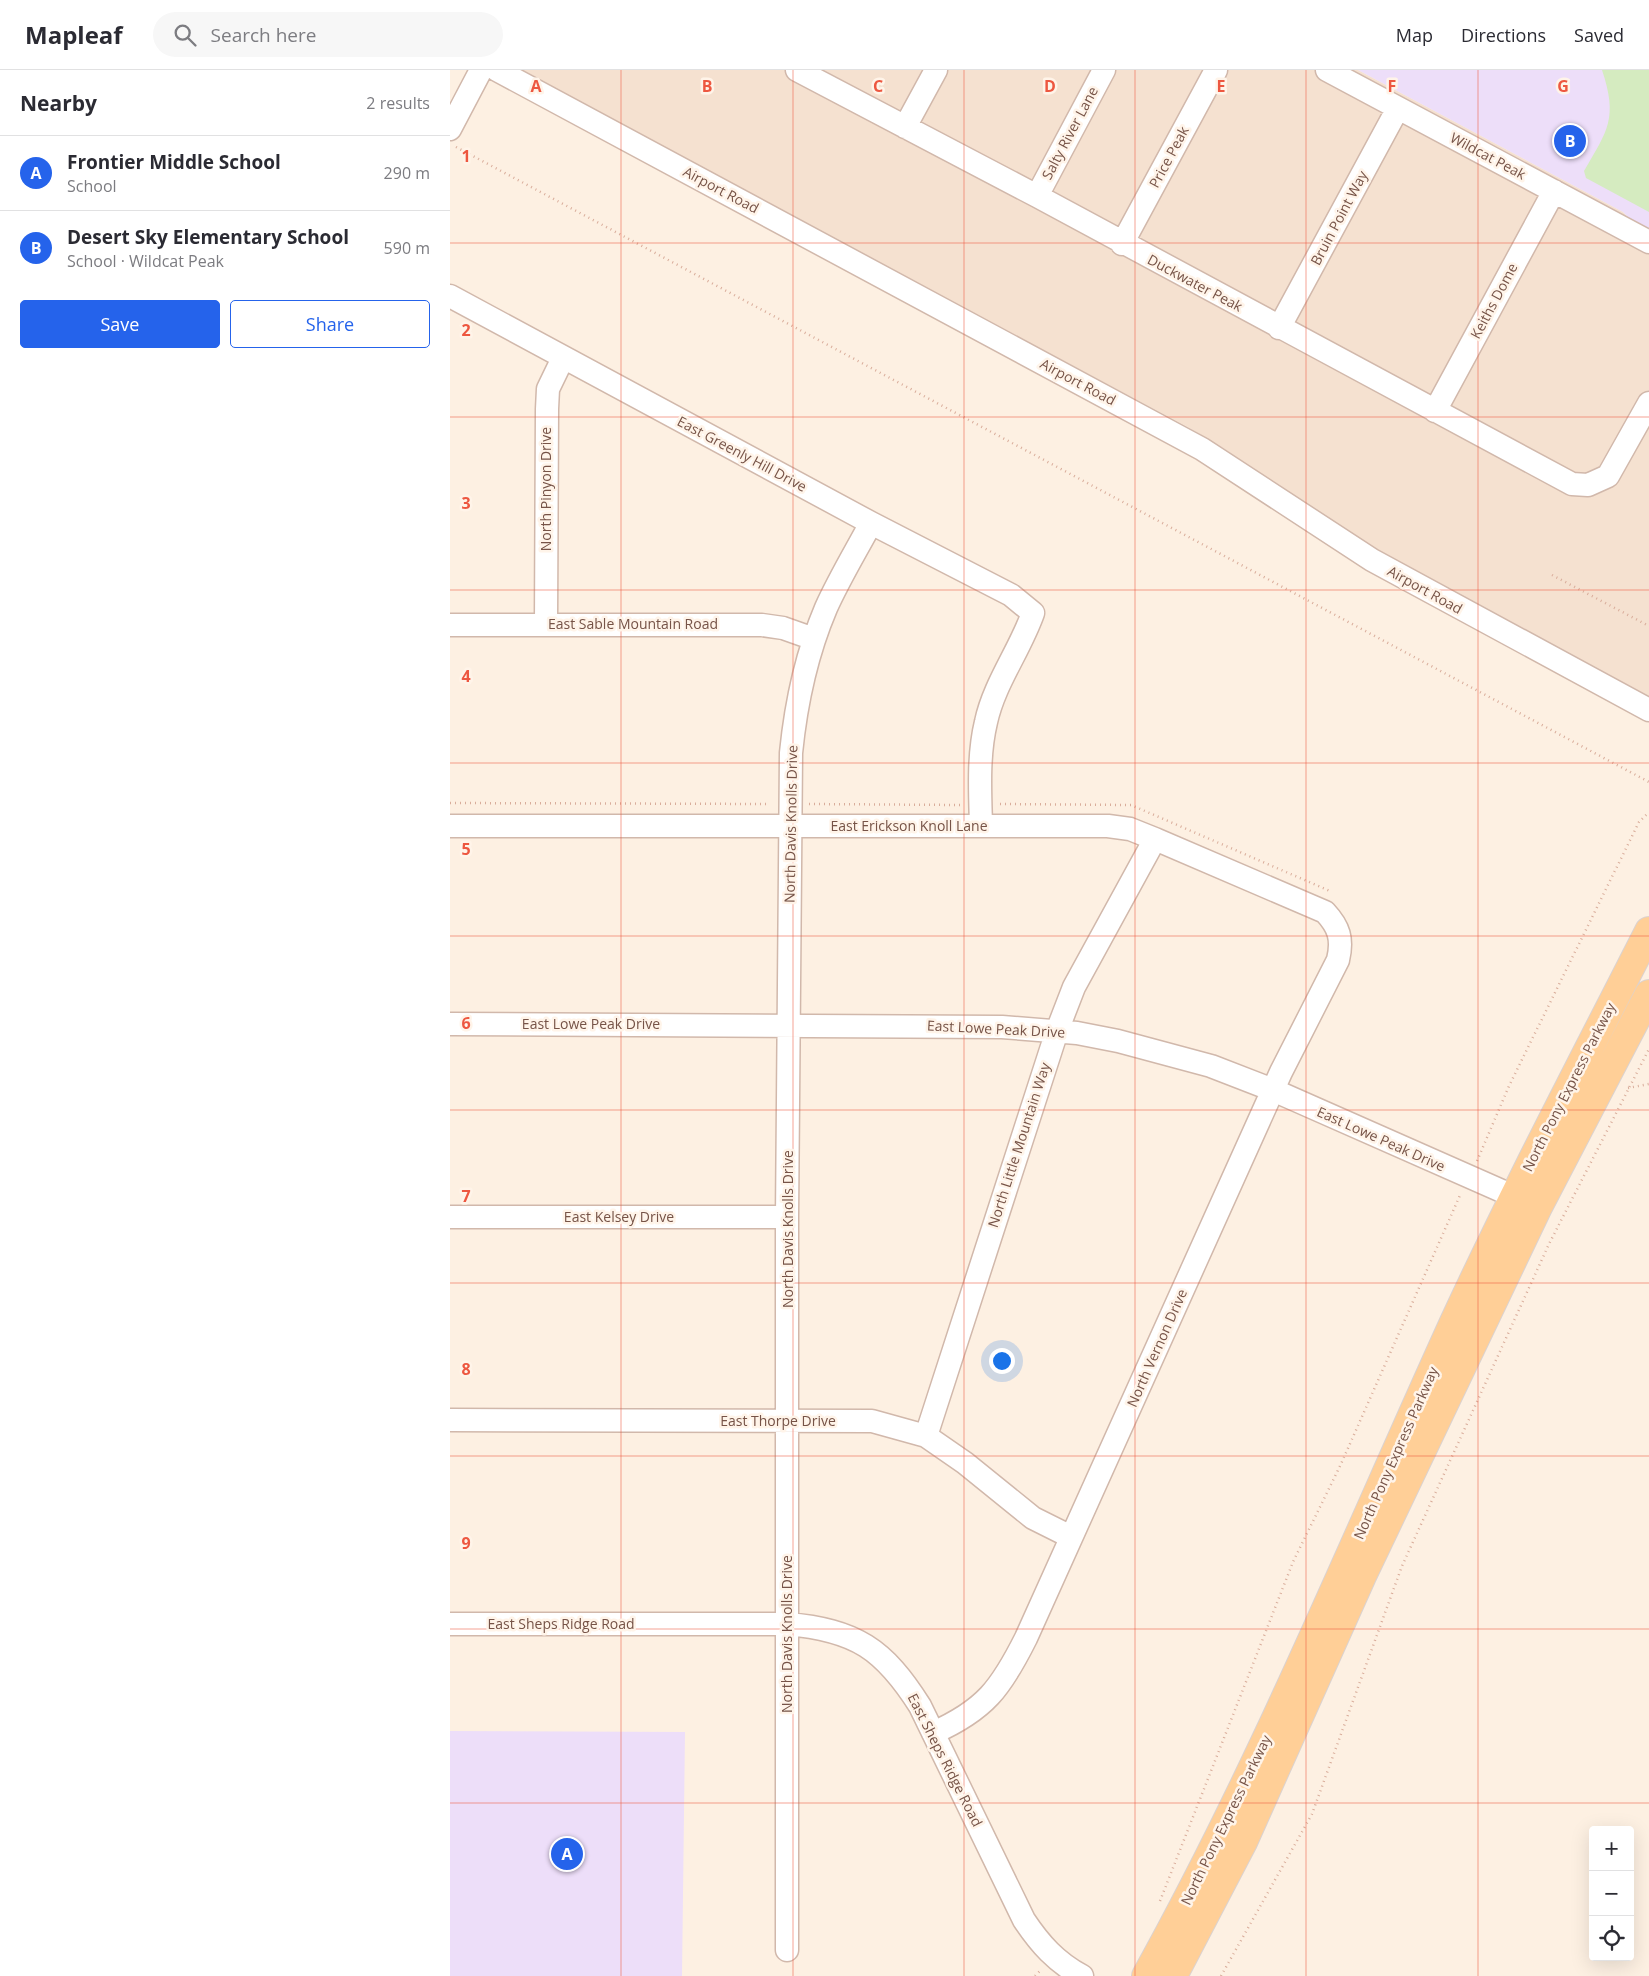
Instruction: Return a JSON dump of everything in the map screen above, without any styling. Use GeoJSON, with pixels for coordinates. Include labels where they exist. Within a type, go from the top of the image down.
{"type":"FeatureCollection","features":[{"type":"Feature","properties":{"kind":"main road","name":"North Pony Express Parkway"},"geometry":{"type":"LineString","coordinates":[[1146,1976],[1175,1923],[1279,1714],[1512,1196],[1649,931]]}},
{"type":"Feature","properties":{"kind":"main road","name":"North Pony Express Parkway"},"geometry":{"type":"LineString","coordinates":[[1173,1976],[1243,1842],[1362,1576],[1538,1207],[1649,994]]}},
{"type":"Feature","properties":{"kind":"street"},"geometry":{"type":"LineString","coordinates":[[450,129],[481,70]]}},
{"type":"Feature","properties":{"kind":"street","name":"Airport Road"},"geometry":{"type":"LineString","coordinates":[[497,70],[1202,448],[1372,560],[1649,710]]}},
{"type":"Feature","properties":{"kind":"street","name":"Duckwater Peak"},"geometry":{"type":"LineString","coordinates":[[797,70],[1037,196],[1122,244],[1572,484],[1595,484],[1613,470],[1649,403]]}},
{"type":"Feature","properties":{"kind":"street"},"geometry":{"type":"LineString","coordinates":[[905,127],[936,70]]}},
{"type":"Feature","properties":{"kind":"street","name":"Salty River Lane"},"geometry":{"type":"LineString","coordinates":[[1037,196],[1104,70]]}},
{"type":"Feature","properties":{"kind":"street","name":"Price Peak"},"geometry":{"type":"LineString","coordinates":[[1122,244],[1216,70]]}},
{"type":"Feature","properties":{"kind":"street","name":"Wildcat Peak"},"geometry":{"type":"LineString","coordinates":[[1327,70],[1649,242]]}},
{"type":"Feature","properties":{"kind":"street","name":"Bruin Point Way"},"geometry":{"type":"LineString","coordinates":[[1280,328],[1398,108]]}},
{"type":"Feature","properties":{"kind":"street","name":"Keiths Dome"},"geometry":{"type":"LineString","coordinates":[[1435,411],[1554,191]]}},
{"type":"Feature","properties":{"kind":"street","name":"East Greenly Hill Drive"},"geometry":{"type":"LineString","coordinates":[[450,296],[871,523],[1011,596],[1033,613],[1024,639],[996,693],[986,721],[981,752],[980,825]]}},
{"type":"Feature","properties":{"kind":"street","name":"North Pinyon Drive"},"geometry":{"type":"LineString","coordinates":[[546,624],[546,409],[548,389],[563,358]]}},
{"type":"Feature","properties":{"kind":"street","name":"North Davis Knolls Drive"},"geometry":{"type":"LineString","coordinates":[[787,1950],[787,1217],[791,753],[794,718],[803,674],[814,639],[827,607],[871,523]]}},
{"type":"Feature","properties":{"kind":"street","name":"East Sable Mountain Road"},"geometry":{"type":"LineString","coordinates":[[450,624],[762,624],[783,628],[814,639]]}},
{"type":"Feature","properties":{"kind":"street","name":"East Erickson Knoll Lane"},"geometry":{"type":"LineString","coordinates":[[450,826],[1108,826],[1130,829],[1324,912],[1334,922],[1340,933]]}},
{"type":"Feature","properties":{"kind":"street","name":"North Little Mountain Way"},"geometry":{"type":"LineString","coordinates":[[926,1436],[1057,1032],[1074,987],[1155,839]]}},
{"type":"Feature","properties":{"kind":"street","name":"North Vernon Drive"},"geometry":{"type":"LineString","coordinates":[[933,1733],[962,1719],[988,1700],[1010,1670],[1273,1090],[1338,960],[1341,947],[1340,933]]}},
{"type":"Feature","properties":{"kind":"street","name":"East Lowe Peak Drive"},"geometry":{"type":"LineString","coordinates":[[450,1024],[789,1024],[1002,1027],[1057,1032],[1118,1041],[1211,1066],[1273,1090],[1538,1207]]}},
{"type":"Feature","properties":{"kind":"street","name":"East Kelsey Drive"},"geometry":{"type":"LineString","coordinates":[[450,1217],[787,1217]]}},
{"type":"Feature","properties":{"kind":"street","name":"East Thorpe Drive"},"geometry":{"type":"LineString","coordinates":[[450,1420],[872,1421],[926,1436],[965,1463],[1033,1518],[1071,1538]]}},
{"type":"Feature","properties":{"kind":"street","name":"East Sheps Ridge Road"},"geometry":{"type":"LineString","coordinates":[[450,1624],[788,1624],[831,1630],[855,1638],[877,1653],[902,1678],[920,1706],[1024,1920],[1046,1950],[1065,1967],[1082,1976]]}},
{"type":"Feature","properties":{"kind":"path"},"geometry":{"type":"LineString","coordinates":[[450,144],[1649,782]]}},
{"type":"Feature","properties":{"kind":"path"},"geometry":{"type":"LineString","coordinates":[[1552,574],[1649,626]]}},
{"type":"Feature","properties":{"kind":"path"},"geometry":{"type":"LineString","coordinates":[[450,803],[769,804]]}},
{"type":"Feature","properties":{"kind":"path"},"geometry":{"type":"LineString","coordinates":[[808,804],[960,806]]}},
{"type":"Feature","properties":{"kind":"path"},"geometry":{"type":"LineString","coordinates":[[1476,1162],[1509,1086],[1639,822],[1649,812]]}},
{"type":"Feature","properties":{"kind":"path"},"geometry":{"type":"LineString","coordinates":[[1221,1976],[1312,1814],[1402,1566],[1550,1244],[1649,1050]]}},
{"type":"Feature","properties":{"kind":"path"},"geometry":{"type":"LineString","coordinates":[[1160,1903],[1293,1562],[1341,1464],[1461,1193]]}},
{"type":"Feature","properties":{"kind":"path"},"geometry":{"type":"LineString","coordinates":[[1035,1976],[1043,1967]]}},
{"type":"Feature","properties":{"kind":"shaded area"},"geometry":{"type":"Polygon","coordinates":[[[517,70],[1358,70],[1623,212],[1635,224],[1649,231],[1649,698],[1357,539],[1226,450],[1188,427],[517,70]]]}},
{"type":"Feature","properties":{"kind":"shaded area"},"geometry":{"type":"Polygon","coordinates":[[[1358,70],[1649,70],[1649,231],[1635,224],[1623,212],[1358,70]]]}},
{"type":"Feature","properties":{"kind":"shaded area"},"geometry":{"type":"Polygon","coordinates":[[[450,1731],[685,1732],[682,1976],[450,1976],[450,1731]]]}},
{"type":"Feature","properties":{"kind":"green space"},"geometry":{"type":"Polygon","coordinates":[[[1602,70],[1649,70],[1649,212],[1586,178],[1584,171],[1604,134],[1610,112],[1607,86],[1602,70]]]}},
{"type":"Feature","properties":{"kind":"place","name":"Desert Sky Elementary School"},"geometry":{"type":"Point","coordinates":[1570,141]}},
{"type":"Feature","properties":{"kind":"place","name":"Frontier Middle School"},"geometry":{"type":"Point","coordinates":[567,1854]}}]}
